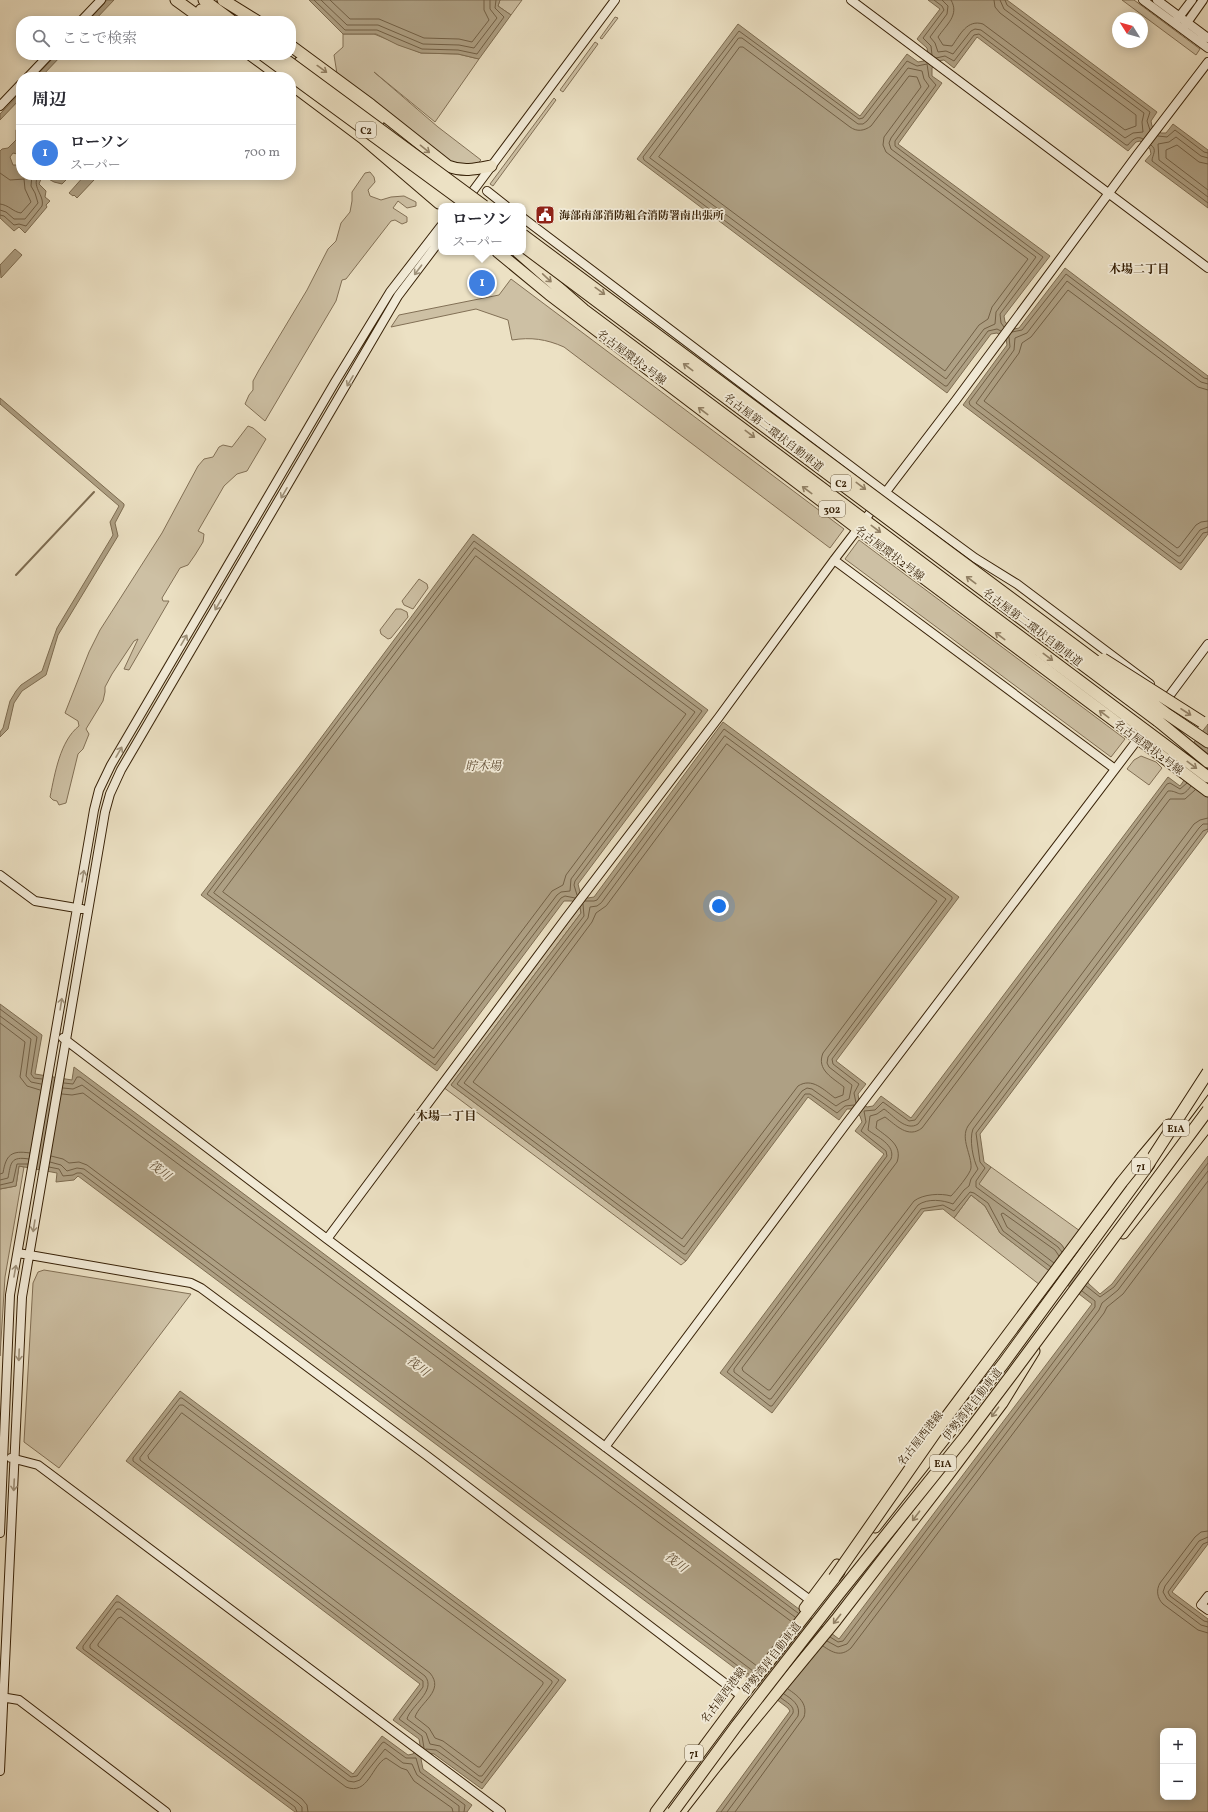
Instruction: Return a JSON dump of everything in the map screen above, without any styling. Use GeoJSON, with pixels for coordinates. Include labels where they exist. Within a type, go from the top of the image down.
{"type":"FeatureCollection","features":[{"type":"Feature","properties":{"kind":"highway"},"geometry":{"type":"LineString","coordinates":[[176,0],[198,16]]}},
{"type":"Feature","properties":{"kind":"highway"},"geometry":{"type":"LineString","coordinates":[[188,0],[210,16]]}},
{"type":"Feature","properties":{"kind":"highway"},"geometry":{"type":"LineString","coordinates":[[204,0],[225,16]]}},
{"type":"Feature","properties":{"kind":"highway"},"geometry":{"type":"LineString","coordinates":[[212,0],[233,16]]}},
{"type":"Feature","properties":{"kind":"highway"},"geometry":{"type":"LineString","coordinates":[[223,0],[249,16]]}},
{"type":"Feature","properties":{"kind":"highway"},"geometry":{"type":"LineString","coordinates":[[296,50],[371,105],[448,166],[467,170],[491,166]]}},
{"type":"Feature","properties":{"kind":"highway"},"geometry":{"type":"LineString","coordinates":[[258,60],[274,72]]}},
{"type":"Feature","properties":{"kind":"highway","name":"C2"},"geometry":{"type":"LineString","coordinates":[[270,60],[286,72]]}},
{"type":"Feature","properties":{"kind":"highway"},"geometry":{"type":"LineString","coordinates":[[278,60],[294,72]]}},
{"type":"Feature","properties":{"kind":"highway","name":"C2"},"geometry":{"type":"LineString","coordinates":[[285,60],[480,203]]}},
{"type":"Feature","properties":{"kind":"highway"},"geometry":{"type":"LineString","coordinates":[[295,60],[360,108],[405,147],[463,203]]}},
{"type":"Feature","properties":{"kind":"highway"},"geometry":{"type":"LineString","coordinates":[[296,74],[368,130],[448,203]]}},
{"type":"Feature","properties":{"kind":"highway","name":"C2"},"geometry":{"type":"LineString","coordinates":[[296,80],[462,203]]}},
{"type":"Feature","properties":{"kind":"highway"},"geometry":{"type":"LineString","coordinates":[[296,88],[363,138],[439,203]]}},
{"type":"Feature","properties":{"kind":"highway","name":"名古屋第二環状自動車道"},"geometry":{"type":"LineString","coordinates":[[526,236],[1046,625]]}},
{"type":"Feature","properties":{"kind":"highway","name":"名古屋第二環状自動車道"},"geometry":{"type":"LineString","coordinates":[[526,248],[646,336],[1158,722]]}},
{"type":"Feature","properties":{"kind":"highway","name":"名古屋環状2号線"},"geometry":{"type":"LineString","coordinates":[[502,255],[528,277],[861,524],[1145,730],[1172,758],[1208,791]]}},
{"type":"Feature","properties":{"kind":"highway"},"geometry":{"type":"LineString","coordinates":[[510,255],[528,277]]}},
{"type":"Feature","properties":{"kind":"highway","name":"名古屋環状2号線"},"geometry":{"type":"LineString","coordinates":[[521,255],[584,310],[1138,739],[1208,777]]}},
{"type":"Feature","properties":{"kind":"highway"},"geometry":{"type":"LineString","coordinates":[[1046,625],[1119,669],[1208,726]]}},
{"type":"Feature","properties":{"kind":"highway"},"geometry":{"type":"LineString","coordinates":[[1046,625],[1164,712],[1208,742]]}},
{"type":"Feature","properties":{"kind":"highway"},"geometry":{"type":"LineString","coordinates":[[1158,722],[1208,754]]}},
{"type":"Feature","properties":{"kind":"highway"},"geometry":{"type":"LineString","coordinates":[[1158,722],[1208,762]]}},
{"type":"Feature","properties":{"kind":"highway"},"geometry":{"type":"LineString","coordinates":[[1144,1171],[1208,1072]]}},
{"type":"Feature","properties":{"kind":"highway"},"geometry":{"type":"LineString","coordinates":[[834,1578],[946,1417],[1122,1182],[1204,1087]]}},
{"type":"Feature","properties":{"kind":"highway","name":"伊勢湾岸自動車道"},"geometry":{"type":"LineString","coordinates":[[656,1812],[742,1696],[1003,1364],[1204,1087]]}},
{"type":"Feature","properties":{"kind":"highway","name":"伊勢湾岸自動車道"},"geometry":{"type":"LineString","coordinates":[[673,1812],[834,1601],[964,1438],[1063,1301],[1208,1110]]}},
{"type":"Feature","properties":{"kind":"highway"},"geometry":{"type":"LineString","coordinates":[[680,1812],[836,1620],[953,1469],[1002,1402],[1024,1368],[1063,1301],[1101,1262],[1208,1125]]}},
{"type":"Feature","properties":{"kind":"main road","name":"名古屋西港線"},"geometry":{"type":"LineString","coordinates":[[650,1812],[1082,1244],[1204,1087],[1208,1077]]}},
{"type":"Feature","properties":{"kind":"main road","name":"71"},"geometry":{"type":"LineString","coordinates":[[677,1812],[755,1705],[828,1613],[1208,1106]]}},
{"type":"Feature","properties":{"kind":"street"},"geometry":{"type":"LineString","coordinates":[[86,16],[100,0]]}},
{"type":"Feature","properties":{"kind":"street"},"geometry":{"type":"LineString","coordinates":[[466,203],[491,166],[615,0]]}},
{"type":"Feature","properties":{"kind":"street"},"geometry":{"type":"LineString","coordinates":[[851,0],[1208,268]]}},
{"type":"Feature","properties":{"kind":"street"},"geometry":{"type":"LineString","coordinates":[[1143,0],[1177,20]]}},
{"type":"Feature","properties":{"kind":"street"},"geometry":{"type":"LineString","coordinates":[[1157,0],[1208,48]]}},
{"type":"Feature","properties":{"kind":"street"},"geometry":{"type":"LineString","coordinates":[[1177,20],[1192,0]]}},
{"type":"Feature","properties":{"kind":"street"},"geometry":{"type":"LineString","coordinates":[[1184,26],[1203,0]]}},
{"type":"Feature","properties":{"kind":"street"},"geometry":{"type":"LineString","coordinates":[[1184,26],[1208,38]]}},
{"type":"Feature","properties":{"kind":"street"},"geometry":{"type":"LineString","coordinates":[[33,72],[44,60]]}},
{"type":"Feature","properties":{"kind":"street"},"geometry":{"type":"LineString","coordinates":[[327,1239],[1208,62]]}},
{"type":"Feature","properties":{"kind":"street"},"geometry":{"type":"LineString","coordinates":[[0,106],[16,89]]}},
{"type":"Feature","properties":{"kind":"street"},"geometry":{"type":"LineString","coordinates":[[486,191],[502,203]]}},
{"type":"Feature","properties":{"kind":"street"},"geometry":{"type":"LineString","coordinates":[[526,220],[885,492],[975,558],[1018,584],[1168,697]]}},
{"type":"Feature","properties":{"kind":"street"},"geometry":{"type":"LineString","coordinates":[[0,1533],[10,1295],[94,810],[100,790],[111,765],[335,382],[390,292],[438,230]]}},
{"type":"Feature","properties":{"kind":"street"},"geometry":{"type":"LineString","coordinates":[[0,1771],[2,1698],[22,1297],[105,812],[110,794],[121,770],[398,296],[438,243]]}},
{"type":"Feature","properties":{"kind":"street"},"geometry":{"type":"LineString","coordinates":[[834,560],[1115,769]]}},
{"type":"Feature","properties":{"kind":"street"},"geometry":{"type":"LineString","coordinates":[[1145,730],[1208,644]]}},
{"type":"Feature","properties":{"kind":"street"},"geometry":{"type":"LineString","coordinates":[[605,1447],[846,1124],[1138,739]]}},
{"type":"Feature","properties":{"kind":"street"},"geometry":{"type":"LineString","coordinates":[[0,876],[35,901],[88,910]]}},
{"type":"Feature","properties":{"kind":"street"},"geometry":{"type":"LineString","coordinates":[[56,1033],[327,1239],[810,1600]]}},
{"type":"Feature","properties":{"kind":"street"},"geometry":{"type":"LineString","coordinates":[[18,1253],[190,1283],[202,1288],[426,1455],[739,1694]]}},
{"type":"Feature","properties":{"kind":"street"},"geometry":{"type":"LineString","coordinates":[[4,1457],[38,1465],[501,1812]]}},
{"type":"Feature","properties":{"kind":"street"},"geometry":{"type":"LineString","coordinates":[[1208,1596],[1201,1605],[1208,1610]]}},
{"type":"Feature","properties":{"kind":"street"},"geometry":{"type":"LineString","coordinates":[[2,1698],[19,1700],[166,1812]]}},
{"type":"Feature","properties":{"kind":"shaded area"},"geometry":{"type":"Polygon","coordinates":[[[500,0],[522,0],[511,15],[498,6],[500,0]]]}},
{"type":"Feature","properties":{"kind":"shaded area"},"geometry":{"type":"Polygon","coordinates":[[[1122,0],[1134,0],[1200,49],[1196,55],[1148,19],[1148,12],[1138,12],[1122,0]]]}},
{"type":"Feature","properties":{"kind":"shaded area"},"geometry":{"type":"Polygon","coordinates":[[[615,17],[618,18],[602,39],[600,38],[615,17]]]}},
{"type":"Feature","properties":{"kind":"shaded area"},"geometry":{"type":"Polygon","coordinates":[[[343,34],[374,34],[421,53],[458,54],[479,59],[435,122],[374,72],[438,127],[481,160],[477,164],[453,168],[338,80],[334,55],[343,47],[343,34]]]}},
{"type":"Feature","properties":{"kind":"shaded area"},"geometry":{"type":"Polygon","coordinates":[[[595,42],[598,44],[563,92],[560,90],[595,42]]]}},
{"type":"Feature","properties":{"kind":"shaded area"},"geometry":{"type":"Polygon","coordinates":[[[554,98],[556,100],[493,186],[490,184],[554,98]]]}},
{"type":"Feature","properties":{"kind":"shaded area"},"geometry":{"type":"Polygon","coordinates":[[[370,172],[374,177],[375,182],[368,190],[370,196],[381,200],[391,197],[404,196],[416,202],[416,206],[407,208],[398,201],[393,208],[407,217],[407,222],[402,224],[395,220],[391,221],[346,279],[342,280],[336,301],[265,421],[245,404],[253,390],[253,381],[307,290],[328,249],[336,241],[341,223],[350,212],[352,192],[365,173],[370,172]]]}},
{"type":"Feature","properties":{"kind":"shaded area"},"geometry":{"type":"Polygon","coordinates":[[[511,279],[844,529],[830,548],[564,347],[538,339],[512,340],[508,320],[476,309],[391,327],[399,315],[499,295],[511,279]]]}},
{"type":"Feature","properties":{"kind":"shaded area"},"geometry":{"type":"Polygon","coordinates":[[[248,426],[253,428],[266,439],[247,471],[237,474],[224,486],[198,531],[204,534],[203,542],[188,565],[180,568],[162,598],[163,601],[169,601],[129,670],[124,669],[138,639],[134,641],[112,674],[105,687],[103,701],[86,729],[89,734],[83,749],[78,754],[66,803],[59,805],[57,801],[50,797],[56,768],[67,740],[79,726],[78,721],[65,713],[89,652],[100,630],[162,533],[198,466],[204,459],[213,457],[219,447],[223,445],[232,447],[248,426]]]}},
{"type":"Feature","properties":{"kind":"shaded area"},"geometry":{"type":"Polygon","coordinates":[[[859,540],[1125,739],[1111,757],[845,559],[859,540]]]}},
{"type":"Feature","properties":{"kind":"shaded area"},"geometry":{"type":"Polygon","coordinates":[[[419,579],[427,584],[428,588],[413,609],[404,605],[402,601],[419,579]]]}},
{"type":"Feature","properties":{"kind":"shaded area"},"geometry":{"type":"Polygon","coordinates":[[[396,609],[401,609],[407,612],[408,617],[391,638],[388,639],[381,634],[380,630],[396,609]]]}},
{"type":"Feature","properties":{"kind":"shaded area"},"geometry":{"type":"Polygon","coordinates":[[[1141,756],[1156,762],[1162,768],[1149,785],[1127,769],[1134,760],[1141,756]]]}},
{"type":"Feature","properties":{"kind":"shaded area"},"geometry":{"type":"Polygon","coordinates":[[[580,907],[581,913],[451,1085],[686,1261],[681,1265],[443,1087],[580,907]]]}},
{"type":"Feature","properties":{"kind":"shaded area"},"geometry":{"type":"Polygon","coordinates":[[[19,1166],[24,1167],[5,1277],[0,1356],[0,1189],[16,1186],[19,1166]]]}},
{"type":"Feature","properties":{"kind":"shaded area"},"geometry":{"type":"Polygon","coordinates":[[[991,1167],[1080,1231],[1066,1251],[1061,1244],[978,1184],[991,1167]]]}},
{"type":"Feature","properties":{"kind":"shaded area"},"geometry":{"type":"Polygon","coordinates":[[[971,1195],[985,1206],[1000,1233],[1050,1271],[1040,1285],[954,1218],[971,1195]]]}},
{"type":"Feature","properties":{"kind":"shaded area"},"geometry":{"type":"Polygon","coordinates":[[[44,1270],[191,1294],[59,1468],[24,1442],[33,1283],[38,1272],[44,1270]]]}},
{"type":"Feature","properties":{"kind":"water"},"geometry":{"type":"Polygon","coordinates":[[[107,0],[114,0],[99,16],[93,16],[107,0]]]}},
{"type":"Feature","properties":{"kind":"water"},"geometry":{"type":"Polygon","coordinates":[[[309,0],[500,0],[498,6],[511,15],[479,59],[458,54],[421,53],[398,45],[376,34],[343,34],[309,0]]]}},
{"type":"Feature","properties":{"kind":"water"},"geometry":{"type":"Polygon","coordinates":[[[928,0],[1007,0],[1157,112],[1151,121],[1152,126],[1161,133],[1166,133],[1173,124],[1208,150],[1208,208],[1145,161],[1151,154],[1150,149],[1140,141],[1136,142],[1128,151],[977,37],[954,68],[944,60],[937,61],[932,68],[932,76],[942,83],[898,144],[1050,256],[1004,316],[1005,322],[1014,329],[1019,328],[1065,268],[1208,376],[1208,534],[1181,570],[963,405],[1007,345],[1006,339],[997,333],[991,334],[947,393],[637,159],[738,24],[860,116],[907,54],[918,62],[924,61],[928,54],[927,48],[917,39],[940,9],[928,0]]]}},
{"type":"Feature","properties":{"kind":"water"},"geometry":{"type":"Polygon","coordinates":[[[51,60],[57,60],[46,72],[40,72],[51,60]]]}},
{"type":"Feature","properties":{"kind":"water"},"geometry":{"type":"Polygon","coordinates":[[[16,97],[16,103],[0,120],[0,114],[16,97]]]}},
{"type":"Feature","properties":{"kind":"water"},"geometry":{"type":"Polygon","coordinates":[[[16,140],[16,154],[13,153],[10,157],[13,165],[16,165],[16,180],[41,180],[39,184],[46,191],[45,197],[50,201],[46,205],[47,207],[25,233],[19,227],[14,231],[0,218],[0,151],[8,148],[16,140]]]}},
{"type":"Feature","properties":{"kind":"water"},"geometry":{"type":"Polygon","coordinates":[[[50,180],[66,180],[62,184],[50,180]]]}},
{"type":"Feature","properties":{"kind":"water"},"geometry":{"type":"Polygon","coordinates":[[[81,180],[94,180],[77,198],[69,193],[81,180]]]}},
{"type":"Feature","properties":{"kind":"water"},"geometry":{"type":"Polygon","coordinates":[[[15,249],[22,255],[1,278],[0,265],[15,249]]]}},
{"type":"Feature","properties":{"kind":"water"},"geometry":{"type":"Polygon","coordinates":[[[0,398],[124,504],[124,506],[115,523],[118,536],[58,635],[46,675],[22,691],[14,703],[8,729],[0,737],[0,732],[3,728],[10,701],[21,685],[42,671],[57,628],[113,535],[110,522],[119,506],[0,404],[0,398]]]}},
{"type":"Feature","properties":{"kind":"water"},"geometry":{"type":"Polygon","coordinates":[[[473,534],[708,710],[578,884],[580,892],[588,898],[594,897],[723,722],[959,897],[836,1061],[866,1084],[858,1094],[859,1101],[867,1107],[873,1106],[881,1096],[911,1118],[1168,777],[1180,786],[1199,759],[1188,750],[1208,724],[1208,831],[980,1134],[984,1162],[991,1167],[979,1184],[1061,1244],[1089,1284],[1100,1294],[1112,1284],[1208,1156],[1208,1544],[1172,1592],[1208,1619],[1208,1812],[716,1812],[790,1711],[788,1708],[78,1176],[74,1180],[56,1182],[57,1173],[19,1166],[16,1186],[0,1189],[0,1004],[42,1035],[35,1074],[72,1080],[74,1067],[839,1639],[1092,1304],[1000,1233],[985,1206],[971,1195],[954,1218],[943,1209],[924,1211],[772,1413],[720,1373],[884,1154],[855,1131],[862,1122],[860,1116],[852,1109],[847,1109],[839,1120],[808,1097],[686,1261],[451,1085],[581,913],[580,907],[572,901],[564,901],[437,1071],[201,895],[303,762],[473,534]]]}},
{"type":"Feature","properties":{"kind":"water"},"geometry":{"type":"Polygon","coordinates":[[[180,1391],[566,1680],[482,1789],[434,1754],[426,1753],[421,1759],[423,1769],[472,1805],[467,1812],[295,1812],[76,1648],[117,1595],[353,1774],[382,1736],[408,1755],[413,1754],[420,1745],[419,1739],[393,1720],[420,1684],[126,1461],[180,1391]]]}},
{"type":"Feature","properties":{"kind":"waterway"},"geometry":{"type":"LineString","coordinates":[[16,575],[94,492]]}},
{"type":"Feature","properties":{"kind":"place","name":"海部南部消防組合消防署南出張所"},"geometry":{"type":"Point","coordinates":[545,215]}},
{"type":"Feature","properties":{"kind":"place","name":"ローソン"},"geometry":{"type":"Point","coordinates":[482,283]}},
{"type":"Feature","properties":{"kind":"district","name":"木場二丁目"},"geometry":{"type":"Point","coordinates":[1139,269]}},
{"type":"Feature","properties":{"kind":"district","name":"木場一丁目"},"geometry":{"type":"Point","coordinates":[446,1116]}},
{"type":"Feature","properties":{"kind":"water label","name":"貯木場"},"geometry":{"type":"Point","coordinates":[483,766]}},
{"type":"Feature","properties":{"kind":"water label","name":"筏川"},"geometry":{"type":"Point","coordinates":[160,1170]}},
{"type":"Feature","properties":{"kind":"water label","name":"筏川"},"geometry":{"type":"Point","coordinates":[418,1366]}},
{"type":"Feature","properties":{"kind":"water label","name":"筏川"},"geometry":{"type":"Point","coordinates":[676,1562]}}]}
